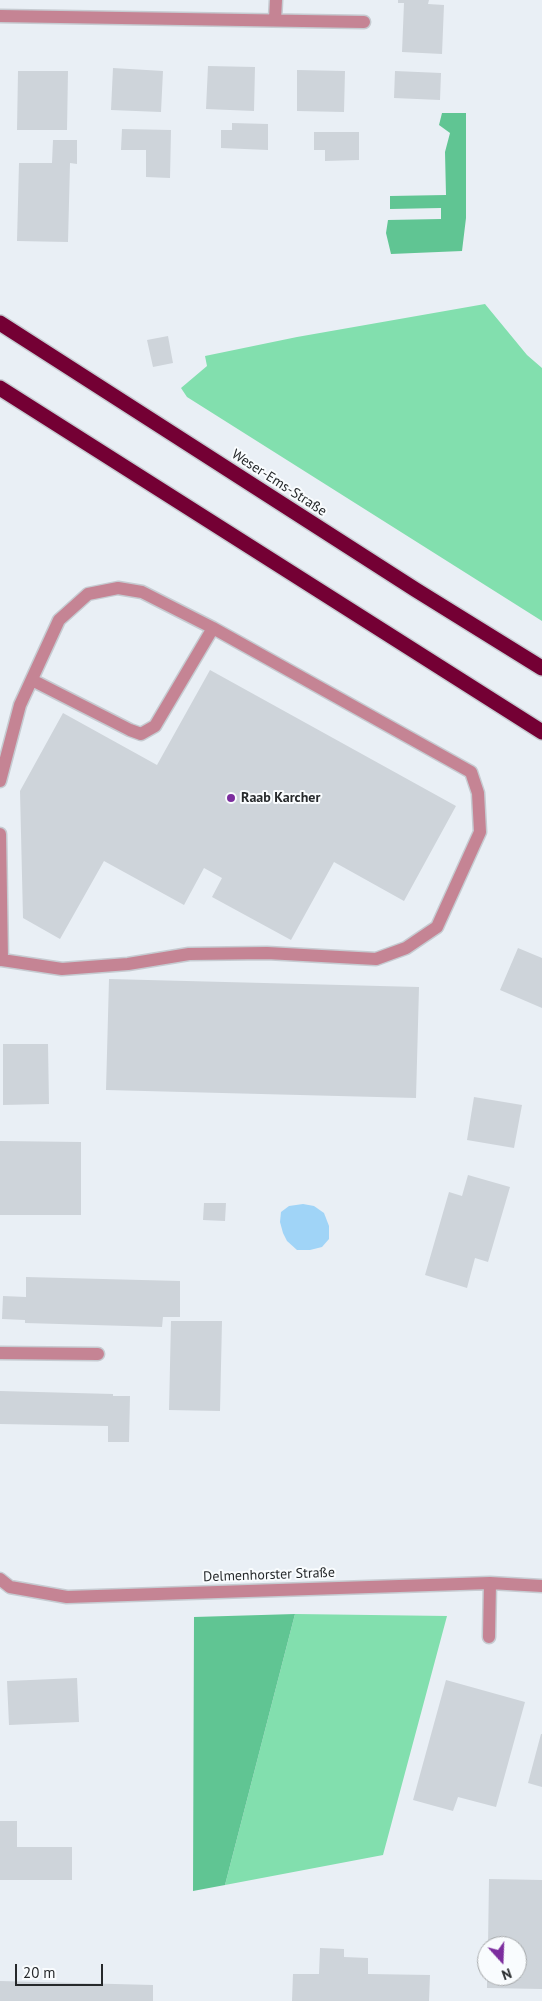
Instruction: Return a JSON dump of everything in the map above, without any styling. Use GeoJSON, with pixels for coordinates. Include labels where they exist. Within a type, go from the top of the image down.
{"type":"FeatureCollection","features":[{"type":"Feature","properties":{"kind":"highway","name":"Weser-Ems-Straße"},"geometry":{"type":"LineString","coordinates":[[0,323],[416,590],[538,663]]}},
{"type":"Feature","properties":{"kind":"highway"},"geometry":{"type":"LineString","coordinates":[[0,388],[542,732]]}},
{"type":"Feature","properties":{"kind":"street"},"geometry":{"type":"LineString","coordinates":[[275,20],[276,0]]}},
{"type":"Feature","properties":{"kind":"street"},"geometry":{"type":"LineString","coordinates":[[0,16],[364,22]]}},
{"type":"Feature","properties":{"kind":"street"},"geometry":{"type":"LineString","coordinates":[[0,781],[20,705],[59,620],[88,594],[118,588],[142,592],[212,628],[472,772],[478,793],[480,832],[437,927],[406,948],[376,959],[267,953],[189,954],[128,964],[62,969],[1,960],[0,834]]}},
{"type":"Feature","properties":{"kind":"street"},"geometry":{"type":"LineString","coordinates":[[32,680],[141,734],[155,726],[212,628]]}},
{"type":"Feature","properties":{"kind":"street"},"geometry":{"type":"LineString","coordinates":[[0,1353],[98,1354]]}},
{"type":"Feature","properties":{"kind":"street","name":"Delmenhorster Straße"},"geometry":{"type":"LineString","coordinates":[[0,1580],[10,1587],[67,1597],[490,1583],[542,1586]]}},
{"type":"Feature","properties":{"kind":"street"},"geometry":{"type":"LineString","coordinates":[[489,1637],[490,1583]]}},
{"type":"Feature","properties":{"kind":"green space"},"geometry":{"type":"Polygon","coordinates":[[[442,113],[466,113],[466,218],[462,251],[391,254],[386,233],[388,220],[441,219],[441,208],[390,209],[390,196],[446,195],[445,152],[450,133],[439,125],[442,113]]]}},
{"type":"Feature","properties":{"kind":"green space"},"geometry":{"type":"Polygon","coordinates":[[[485,304],[527,355],[542,368],[542,621],[187,397],[181,388],[207,366],[205,356],[297,337],[485,304]]]}},
{"type":"Feature","properties":{"kind":"green space"},"geometry":{"type":"Polygon","coordinates":[[[295,1614],[447,1616],[383,1855],[225,1885],[295,1614]]]}},
{"type":"Feature","properties":{"kind":"green space"},"geometry":{"type":"Polygon","coordinates":[[[295,1614],[225,1885],[193,1891],[194,1617],[295,1614]]]}},
{"type":"Feature","properties":{"kind":"water"},"geometry":{"type":"Polygon","coordinates":[[[303,1204],[314,1206],[324,1213],[329,1226],[329,1239],[322,1247],[310,1250],[297,1250],[287,1241],[283,1233],[280,1222],[281,1212],[289,1206],[303,1204]]]}},
{"type":"Feature","properties":{"kind":"building"},"geometry":{"type":"Polygon","coordinates":[[[398,0],[429,0],[428,4],[444,5],[442,54],[402,52],[404,3],[398,3],[398,0]]]}},
{"type":"Feature","properties":{"kind":"building"},"geometry":{"type":"Polygon","coordinates":[[[208,66],[255,67],[254,111],[206,109],[208,66]]]}},
{"type":"Feature","properties":{"kind":"building"},"geometry":{"type":"Polygon","coordinates":[[[113,68],[163,71],[161,112],[111,110],[113,68]]]}},
{"type":"Feature","properties":{"kind":"building"},"geometry":{"type":"Polygon","coordinates":[[[297,70],[345,71],[344,112],[297,111],[297,70]]]}},
{"type":"Feature","properties":{"kind":"building"},"geometry":{"type":"Polygon","coordinates":[[[18,71],[68,71],[67,130],[17,130],[18,71]]]}},
{"type":"Feature","properties":{"kind":"building"},"geometry":{"type":"Polygon","coordinates":[[[395,71],[441,73],[440,100],[394,98],[395,71]]]}},
{"type":"Feature","properties":{"kind":"building"},"geometry":{"type":"Polygon","coordinates":[[[232,123],[268,124],[268,150],[221,148],[221,130],[232,130],[232,123]]]}},
{"type":"Feature","properties":{"kind":"building"},"geometry":{"type":"Polygon","coordinates":[[[122,129],[171,130],[170,178],[146,177],[146,150],[121,150],[122,129]]]}},
{"type":"Feature","properties":{"kind":"building"},"geometry":{"type":"Polygon","coordinates":[[[314,132],[359,132],[359,160],[325,161],[325,150],[314,150],[314,132]]]}},
{"type":"Feature","properties":{"kind":"building"},"geometry":{"type":"Polygon","coordinates":[[[53,140],[77,140],[77,164],[70,163],[68,242],[17,241],[19,163],[52,163],[53,140]]]}},
{"type":"Feature","properties":{"kind":"building"},"geometry":{"type":"Polygon","coordinates":[[[168,336],[173,363],[153,367],[147,340],[168,336]]]}},
{"type":"Feature","properties":{"kind":"building","name":"Raab Karcher"},"geometry":{"type":"Polygon","coordinates":[[[210,670],[456,806],[404,901],[334,862],[291,940],[212,897],[222,878],[204,868],[184,905],[104,861],[60,939],[23,918],[20,791],[63,713],[157,765],[210,670]]]}},
{"type":"Feature","properties":{"kind":"building"},"geometry":{"type":"Polygon","coordinates":[[[518,948],[542,958],[542,1008],[500,990],[518,948]]]}},
{"type":"Feature","properties":{"kind":"building"},"geometry":{"type":"Polygon","coordinates":[[[109,979],[419,987],[416,1098],[106,1090],[109,979]]]}},
{"type":"Feature","properties":{"kind":"building"},"geometry":{"type":"Polygon","coordinates":[[[3,1044],[48,1044],[49,1104],[3,1105],[3,1044]]]}},
{"type":"Feature","properties":{"kind":"building"},"geometry":{"type":"Polygon","coordinates":[[[474,1097],[522,1105],[514,1148],[467,1140],[474,1097]]]}},
{"type":"Feature","properties":{"kind":"building"},"geometry":{"type":"Polygon","coordinates":[[[0,1141],[81,1142],[81,1215],[0,1215],[0,1141]]]}},
{"type":"Feature","properties":{"kind":"building"},"geometry":{"type":"Polygon","coordinates":[[[468,1175],[510,1187],[488,1262],[475,1258],[467,1288],[425,1275],[449,1192],[462,1196],[468,1175]]]}},
{"type":"Feature","properties":{"kind":"building"},"geometry":{"type":"Polygon","coordinates":[[[204,1203],[226,1203],[225,1221],[203,1220],[204,1203]]]}},
{"type":"Feature","properties":{"kind":"building"},"geometry":{"type":"Polygon","coordinates":[[[26,1277],[180,1281],[180,1317],[163,1317],[162,1327],[25,1323],[25,1320],[2,1319],[3,1296],[26,1297],[26,1277]]]}},
{"type":"Feature","properties":{"kind":"building"},"geometry":{"type":"Polygon","coordinates":[[[171,1321],[222,1321],[220,1411],[169,1410],[171,1321]]]}},
{"type":"Feature","properties":{"kind":"building"},"geometry":{"type":"Polygon","coordinates":[[[0,1391],[130,1396],[129,1442],[108,1442],[108,1426],[0,1424],[0,1391]]]}},
{"type":"Feature","properties":{"kind":"building"},"geometry":{"type":"Polygon","coordinates":[[[77,1678],[79,1722],[9,1725],[7,1681],[77,1678]]]}},
{"type":"Feature","properties":{"kind":"building"},"geometry":{"type":"Polygon","coordinates":[[[446,1680],[525,1702],[496,1807],[458,1797],[453,1811],[413,1800],[446,1680]]]}},
{"type":"Feature","properties":{"kind":"building"},"geometry":{"type":"Polygon","coordinates":[[[542,1734],[542,1787],[528,1783],[542,1734]]]}},
{"type":"Feature","properties":{"kind":"building"},"geometry":{"type":"Polygon","coordinates":[[[0,1821],[17,1821],[17,1847],[72,1847],[72,1880],[0,1880],[0,1821]]]}},
{"type":"Feature","properties":{"kind":"building"},"geometry":{"type":"Polygon","coordinates":[[[489,1879],[542,1880],[542,1989],[487,1988],[487,1986],[527,1986],[527,1936],[488,1936],[489,1879]]]}},
{"type":"Feature","properties":{"kind":"building"},"geometry":{"type":"Polygon","coordinates":[[[320,1948],[344,1949],[344,1957],[368,1958],[368,1974],[430,1975],[429,2001],[292,2001],[293,1974],[319,1974],[320,1948]]]}},
{"type":"Feature","properties":{"kind":"building"},"geometry":{"type":"Polygon","coordinates":[[[0,1981],[153,1985],[153,2001],[0,2001],[0,1981]]]}},
{"type":"Feature","properties":{"kind":"place","name":"Raab Karcher"},"geometry":{"type":"Point","coordinates":[231,798]}}]}
